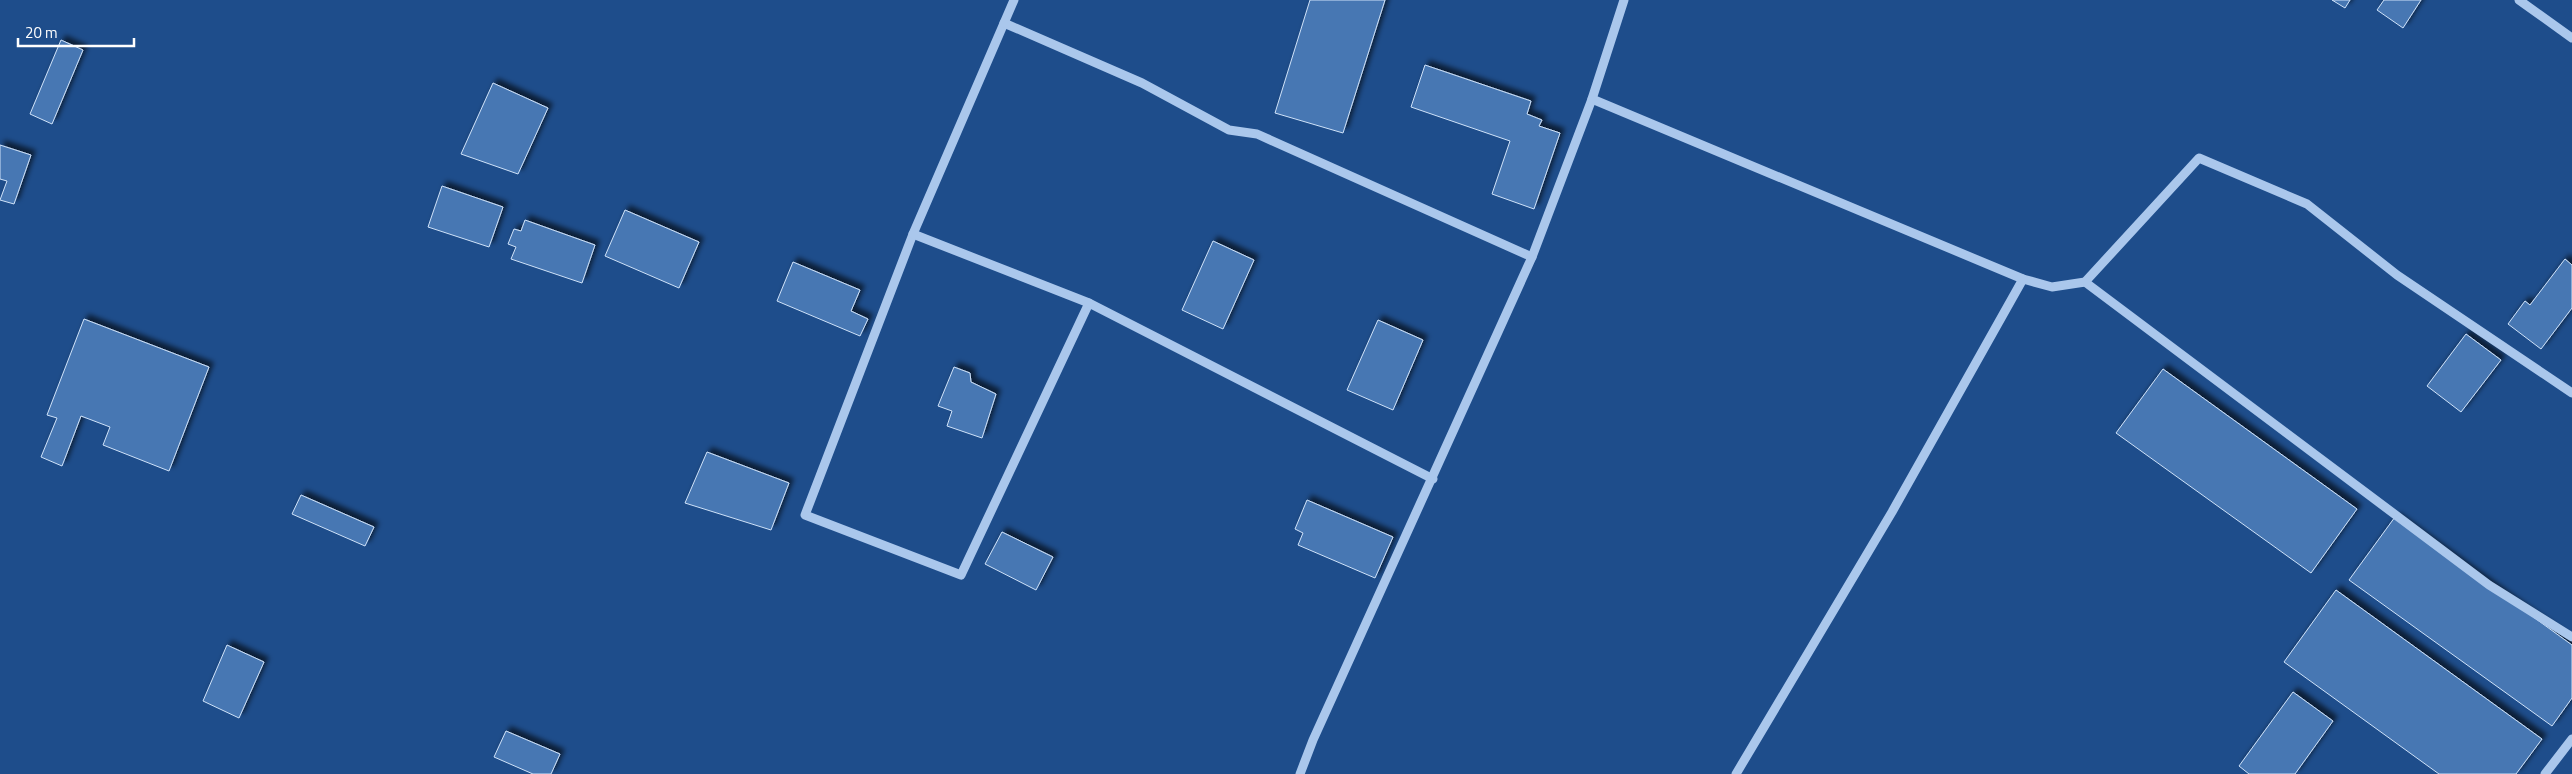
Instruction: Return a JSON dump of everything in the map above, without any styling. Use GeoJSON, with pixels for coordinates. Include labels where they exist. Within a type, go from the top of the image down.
{"type":"FeatureCollection","features":[{"type":"Feature","properties":{"kind":"street"},"geometry":{"type":"LineString","coordinates":[[1014,0],[913,234],[805,515],[961,575],[1088,303]]}},
{"type":"Feature","properties":{"kind":"street"},"geometry":{"type":"LineString","coordinates":[[1300,774],[1313,740],[1433,479],[1532,257],[1592,99],[1624,0]]}},
{"type":"Feature","properties":{"kind":"street"},"geometry":{"type":"LineString","coordinates":[[2519,0],[2572,38]]}},
{"type":"Feature","properties":{"kind":"street"},"geometry":{"type":"LineString","coordinates":[[1004,22],[1142,83],[1229,130],[1257,134],[1532,257]]}},
{"type":"Feature","properties":{"kind":"street"},"geometry":{"type":"LineString","coordinates":[[1592,99],[2023,279],[2052,287],[2085,282],[2199,158],[2307,204],[2397,275],[2572,393]]}},
{"type":"Feature","properties":{"kind":"street"},"geometry":{"type":"LineString","coordinates":[[913,234],[1088,303],[1433,479]]}},
{"type":"Feature","properties":{"kind":"street"},"geometry":{"type":"LineString","coordinates":[[1739,773],[1892,512],[2023,279]]}},
{"type":"Feature","properties":{"kind":"street"},"geometry":{"type":"LineString","coordinates":[[2085,282],[2489,585],[2572,637]]}},
{"type":"Feature","properties":{"kind":"street"},"geometry":{"type":"LineString","coordinates":[[2545,774],[2572,739]]}},
{"type":"Feature","properties":{"kind":"building"},"geometry":{"type":"Polygon","coordinates":[[[1310,0],[1385,0],[1343,133],[1275,113],[1310,0]]]}},
{"type":"Feature","properties":{"kind":"building"},"geometry":{"type":"Polygon","coordinates":[[[2332,0],[2350,0],[2345,8],[2332,0]]]}},
{"type":"Feature","properties":{"kind":"building"},"geometry":{"type":"Polygon","coordinates":[[[2384,0],[2421,0],[2403,28],[2377,10],[2384,0]]]}},
{"type":"Feature","properties":{"kind":"building"},"geometry":{"type":"Polygon","coordinates":[[[61,40],[83,50],[52,124],[30,114],[61,40]]]}},
{"type":"Feature","properties":{"kind":"building"},"geometry":{"type":"Polygon","coordinates":[[[1425,65],[1531,101],[1527,114],[1542,120],[1539,126],[1560,133],[1534,209],[1492,194],[1510,141],[1411,107],[1425,65]]]}},
{"type":"Feature","properties":{"kind":"building"},"geometry":{"type":"Polygon","coordinates":[[[493,83],[548,108],[518,174],[461,154],[493,83]]]}},
{"type":"Feature","properties":{"kind":"building"},"geometry":{"type":"Polygon","coordinates":[[[0,145],[31,155],[14,204],[0,200],[7,181],[0,179],[0,145]]]}},
{"type":"Feature","properties":{"kind":"building"},"geometry":{"type":"Polygon","coordinates":[[[442,186],[503,207],[489,247],[428,227],[442,186]]]}},
{"type":"Feature","properties":{"kind":"building"},"geometry":{"type":"Polygon","coordinates":[[[625,210],[699,242],[679,288],[605,256],[625,210]]]}},
{"type":"Feature","properties":{"kind":"building"},"geometry":{"type":"Polygon","coordinates":[[[525,220],[595,245],[582,283],[511,259],[516,247],[508,244],[514,229],[521,231],[525,220]]]}},
{"type":"Feature","properties":{"kind":"building"},"geometry":{"type":"Polygon","coordinates":[[[1213,241],[1254,260],[1223,329],[1182,310],[1213,241]]]}},
{"type":"Feature","properties":{"kind":"building"},"geometry":{"type":"Polygon","coordinates":[[[2565,259],[2572,265],[2572,308],[2541,349],[2508,324],[2525,301],[2530,305],[2565,259]]]}},
{"type":"Feature","properties":{"kind":"building"},"geometry":{"type":"Polygon","coordinates":[[[793,262],[860,290],[851,311],[868,319],[860,336],[777,301],[793,262]]]}},
{"type":"Feature","properties":{"kind":"building"},"geometry":{"type":"Polygon","coordinates":[[[84,319],[209,367],[169,471],[103,445],[110,427],[81,416],[62,466],[41,457],[57,418],[47,415],[84,319]]]}},
{"type":"Feature","properties":{"kind":"building"},"geometry":{"type":"Polygon","coordinates":[[[1378,320],[1423,340],[1393,410],[1347,390],[1378,320]]]}},
{"type":"Feature","properties":{"kind":"building"},"geometry":{"type":"Polygon","coordinates":[[[2466,334],[2501,360],[2461,412],[2427,386],[2466,334]]]}},
{"type":"Feature","properties":{"kind":"building"},"geometry":{"type":"Polygon","coordinates":[[[954,367],[970,373],[971,382],[996,394],[982,438],[947,426],[952,411],[938,406],[954,367]]]}},
{"type":"Feature","properties":{"kind":"building"},"geometry":{"type":"Polygon","coordinates":[[[2163,369],[2357,509],[2311,573],[2116,433],[2163,369]]]}},
{"type":"Feature","properties":{"kind":"building"},"geometry":{"type":"Polygon","coordinates":[[[707,452],[789,483],[771,530],[685,503],[707,452]]]}},
{"type":"Feature","properties":{"kind":"building"},"geometry":{"type":"Polygon","coordinates":[[[301,495],[374,527],[365,546],[292,514],[301,495]]]}},
{"type":"Feature","properties":{"kind":"building"},"geometry":{"type":"Polygon","coordinates":[[[1307,500],[1393,537],[1375,578],[1298,545],[1303,533],[1295,529],[1307,500]]]}},
{"type":"Feature","properties":{"kind":"building"},"geometry":{"type":"Polygon","coordinates":[[[2395,517],[2572,645],[2572,698],[2552,726],[2349,580],[2395,517]]]}},
{"type":"Feature","properties":{"kind":"building"},"geometry":{"type":"Polygon","coordinates":[[[1002,532],[1053,557],[1036,590],[985,564],[1002,532]]]}},
{"type":"Feature","properties":{"kind":"building"},"geometry":{"type":"Polygon","coordinates":[[[2336,590],[2542,739],[2516,774],[2439,774],[2284,662],[2336,590]]]}},
{"type":"Feature","properties":{"kind":"building"},"geometry":{"type":"Polygon","coordinates":[[[227,645],[264,662],[239,718],[203,701],[227,645]]]}},
{"type":"Feature","properties":{"kind":"building"},"geometry":{"type":"Polygon","coordinates":[[[2293,692],[2333,721],[2295,774],[2249,774],[2239,766],[2293,692]]]}},
{"type":"Feature","properties":{"kind":"building"},"geometry":{"type":"Polygon","coordinates":[[[506,731],[560,754],[551,774],[533,774],[494,757],[506,731]]]}}]}
